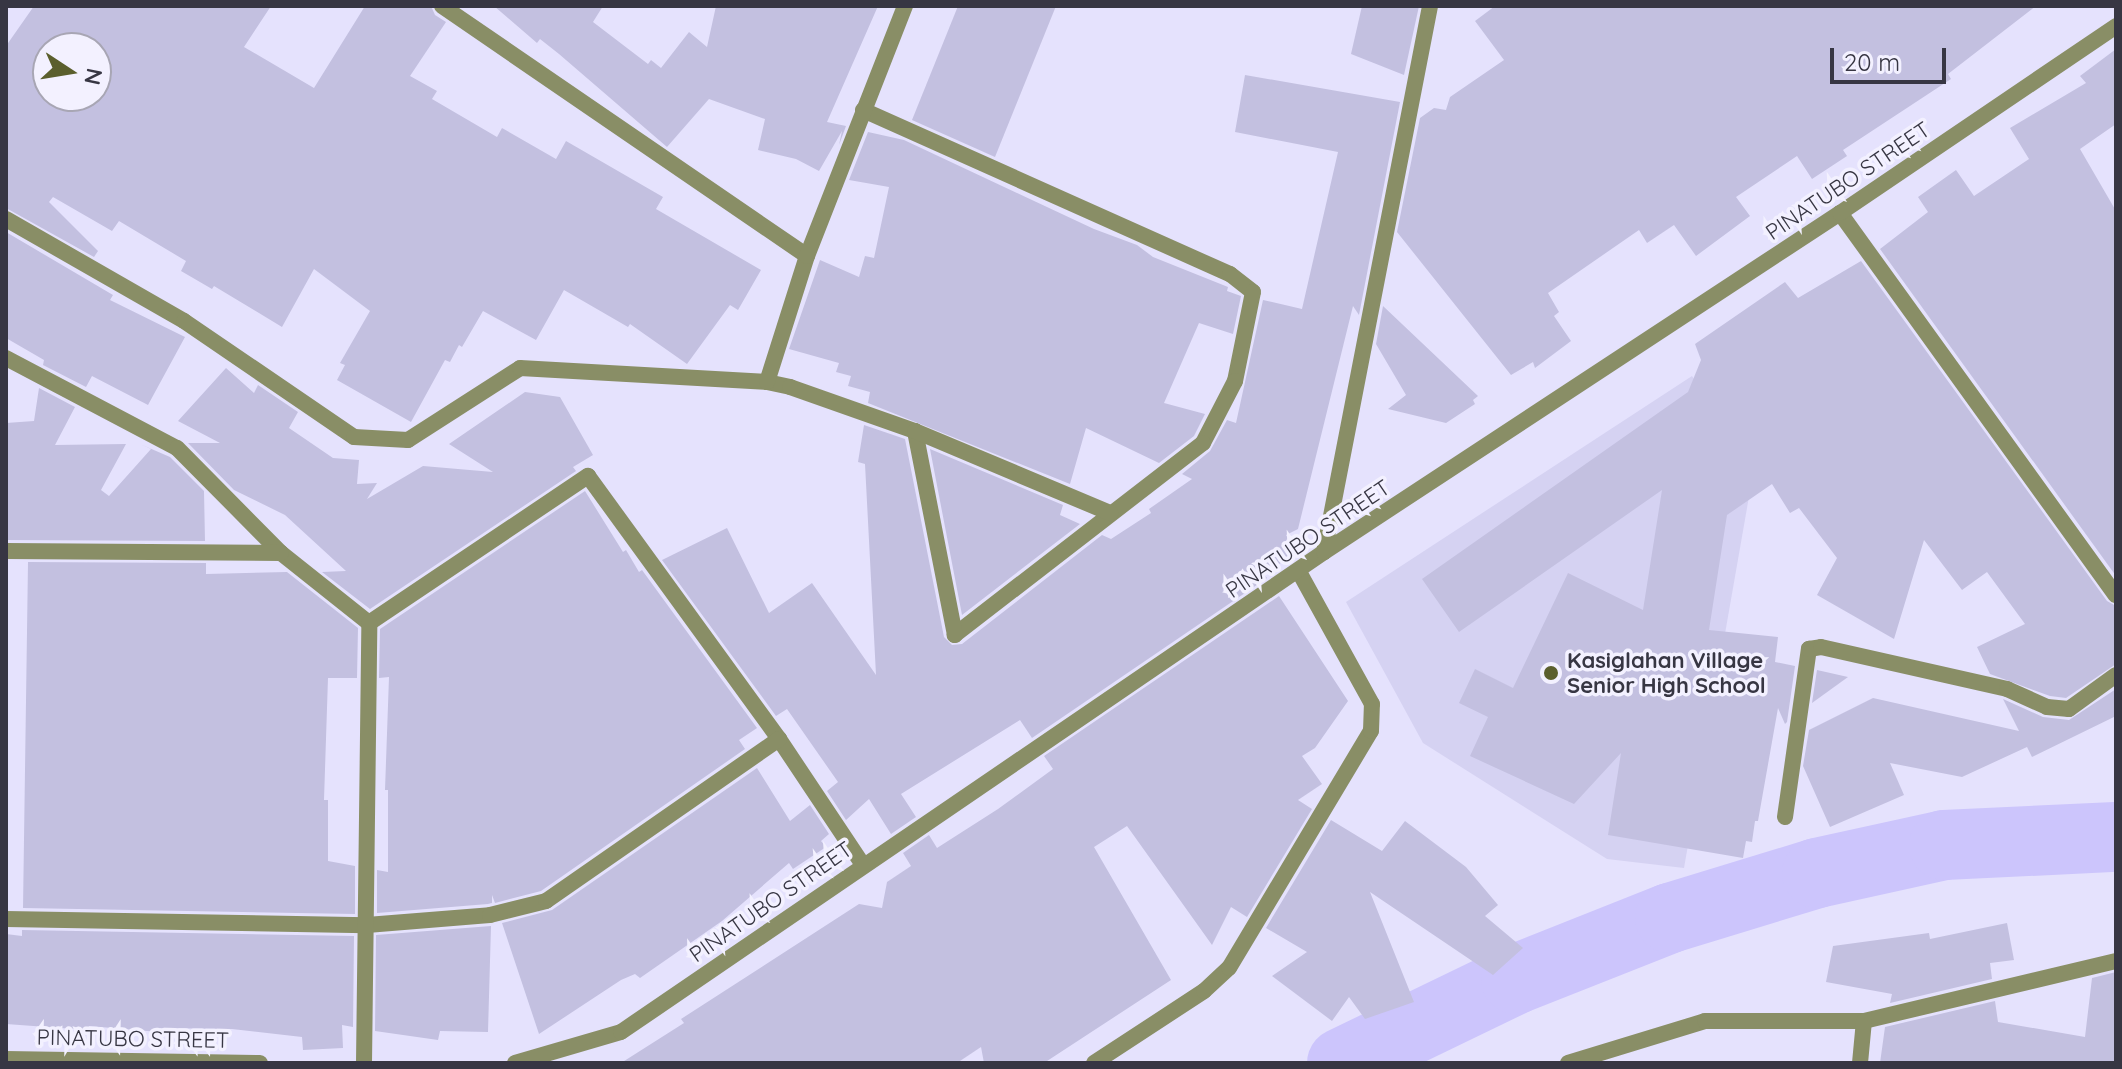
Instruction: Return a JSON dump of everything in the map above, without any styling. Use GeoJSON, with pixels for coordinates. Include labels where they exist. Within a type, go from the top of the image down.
{"type":"FeatureCollection","features":[{"type":"Feature","properties":{"kind":"street"},"geometry":{"type":"LineString","coordinates":[[442,6],[807,256]]}},
{"type":"Feature","properties":{"kind":"street"},"geometry":{"type":"LineString","coordinates":[[767,382],[807,256],[905,6]]}},
{"type":"Feature","properties":{"kind":"street"},"geometry":{"type":"LineString","coordinates":[[1324,552],[1430,6]]}},
{"type":"Feature","properties":{"kind":"street","name":"PINATUBO STREET"},"geometry":{"type":"LineString","coordinates":[[515,1063],[621,1032],[1299,572],[1324,552],[1840,213],[2116,26]]}},
{"type":"Feature","properties":{"kind":"street"},"geometry":{"type":"LineString","coordinates":[[863,110],[1230,274],[1253,292],[1235,381],[1203,443],[955,635],[915,431]]}},
{"type":"Feature","properties":{"kind":"street"},"geometry":{"type":"LineString","coordinates":[[1840,213],[2116,595]]}},
{"type":"Feature","properties":{"kind":"street"},"geometry":{"type":"LineString","coordinates":[[6,219],[184,321],[354,437],[408,440],[520,368],[767,382],[790,387],[915,431],[1110,513]]}},
{"type":"Feature","properties":{"kind":"street"},"geometry":{"type":"LineString","coordinates":[[6,358],[177,448],[281,553],[369,623]]}},
{"type":"Feature","properties":{"kind":"street"},"geometry":{"type":"LineString","coordinates":[[369,623],[588,476],[779,739],[863,865]]}},
{"type":"Feature","properties":{"kind":"street"},"geometry":{"type":"LineString","coordinates":[[6,551],[281,553]]}},
{"type":"Feature","properties":{"kind":"street"},"geometry":{"type":"LineString","coordinates":[[1094,1063],[1204,991],[1229,968],[1371,731],[1372,704],[1299,572]]}},
{"type":"Feature","properties":{"kind":"street"},"geometry":{"type":"LineString","coordinates":[[364,1063],[369,623]]}},
{"type":"Feature","properties":{"kind":"street"},"geometry":{"type":"LineString","coordinates":[[1785,817],[1809,649],[1821,647],[1991,686],[2047,707],[2069,709],[2116,675]]}},
{"type":"Feature","properties":{"kind":"street"},"geometry":{"type":"LineString","coordinates":[[6,919],[367,925],[490,915],[546,901],[779,739]]}},
{"type":"Feature","properties":{"kind":"street"},"geometry":{"type":"LineString","coordinates":[[1568,1063],[1705,1021],[1864,1021],[2116,961]]}},
{"type":"Feature","properties":{"kind":"street"},"geometry":{"type":"LineString","coordinates":[[1860,1063],[1864,1021]]}},
{"type":"Feature","properties":{"kind":"street","name":"PINATUBO STREET"},"geometry":{"type":"LineString","coordinates":[[6,1059],[260,1063]]}},
{"type":"Feature","properties":{"kind":"shaded area","name":"Kasiglahan Village Senior High School"},"geometry":{"type":"Polygon","coordinates":[[[1692,376],[1754,468],[1684,868],[1607,859],[1423,743],[1346,602],[1692,376]]]}},
{"type":"Feature","properties":{"kind":"building"},"geometry":{"type":"Polygon","coordinates":[[[34,6],[271,6],[244,47],[314,88],[365,6],[431,6],[435,15],[446,22],[410,76],[437,91],[432,99],[497,137],[502,128],[556,159],[566,141],[663,197],[656,209],[761,270],[738,310],[730,305],[687,364],[630,324],[628,327],[564,290],[536,340],[483,311],[462,347],[459,345],[450,362],[445,360],[411,422],[337,380],[345,365],[340,363],[370,311],[314,269],[282,327],[214,286],[212,289],[181,271],[186,261],[119,221],[112,231],[53,197],[49,202],[98,251],[94,257],[6,208],[6,46],[34,6]]]}},
{"type":"Feature","properties":{"kind":"building"},"geometry":{"type":"Polygon","coordinates":[[[494,6],[603,6],[593,22],[648,64],[651,60],[661,68],[689,32],[707,47],[716,6],[878,6],[827,122],[846,126],[839,145],[842,131],[819,171],[796,159],[758,150],[765,119],[709,99],[667,147],[559,54],[540,39],[537,43],[494,6]]]}},
{"type":"Feature","properties":{"kind":"building"},"geometry":{"type":"Polygon","coordinates":[[[958,6],[1056,6],[995,157],[912,120],[958,6]]]}},
{"type":"Feature","properties":{"kind":"building"},"geometry":{"type":"Polygon","coordinates":[[[1362,6],[1419,6],[1404,75],[1351,54],[1362,6]]]}},
{"type":"Feature","properties":{"kind":"building"},"geometry":{"type":"Polygon","coordinates":[[[1495,6],[2036,6],[1948,74],[1951,79],[1843,150],[1847,156],[1812,179],[1797,156],[1736,197],[1750,216],[1696,256],[1674,225],[1647,243],[1639,230],[1548,293],[1559,312],[1554,316],[1571,341],[1535,368],[1533,362],[1511,375],[1397,232],[1420,118],[1434,108],[1446,110],[1450,97],[1504,60],[1475,21],[1495,6]]]}},
{"type":"Feature","properties":{"kind":"building"},"geometry":{"type":"Polygon","coordinates":[[[2116,49],[2116,124],[2080,149],[2116,211],[2116,576],[1880,249],[1928,212],[1918,197],[1956,170],[1974,196],[2029,159],[2010,128],[2086,83],[2080,76],[2116,49]]]}},
{"type":"Feature","properties":{"kind":"building"},"geometry":{"type":"Polygon","coordinates":[[[1245,75],[1400,102],[1359,315],[1353,306],[1298,529],[1286,535],[1297,554],[1263,573],[1267,578],[1032,738],[1020,720],[901,794],[916,817],[891,834],[869,799],[846,820],[827,791],[838,782],[787,709],[776,716],[662,560],[727,528],[769,613],[812,583],[876,675],[865,464],[858,462],[864,425],[905,439],[944,637],[952,645],[962,644],[1102,535],[1111,539],[1151,513],[1149,509],[1192,479],[1182,474],[1210,451],[1227,420],[1236,423],[1263,300],[1302,309],[1338,152],[1235,132],[1245,75]]]}},
{"type":"Feature","properties":{"kind":"building"},"geometry":{"type":"Polygon","coordinates":[[[868,132],[904,140],[1094,229],[1137,245],[1153,257],[1228,287],[1227,291],[1241,296],[1233,334],[1199,323],[1164,403],[1205,414],[1194,436],[1159,463],[1086,428],[1070,484],[868,403],[870,392],[848,386],[851,376],[836,372],[839,363],[789,349],[820,260],[859,277],[865,256],[874,258],[889,187],[849,180],[868,132]]]}},
{"type":"Feature","properties":{"kind":"building"},"geometry":{"type":"Polygon","coordinates":[[[6,232],[113,295],[110,300],[185,337],[148,405],[92,376],[86,387],[43,365],[44,360],[6,338],[6,232]]]}},
{"type":"Feature","properties":{"kind":"building"},"geometry":{"type":"Polygon","coordinates":[[[1861,261],[2107,601],[2116,606],[2116,664],[2066,698],[2050,696],[1990,674],[1977,647],[2025,624],[1987,572],[1962,590],[1924,540],[1894,639],[1817,595],[1837,558],[1799,508],[1790,513],[1772,484],[1727,515],[1709,630],[1778,637],[1775,662],[1795,666],[1787,722],[1785,724],[1778,708],[1758,821],[1755,821],[1752,842],[1746,841],[1743,858],[1608,835],[1621,753],[1574,804],[1470,756],[1488,717],[1459,703],[1475,669],[1513,688],[1568,573],[1643,610],[1662,490],[1459,632],[1422,579],[1688,392],[1701,360],[1695,344],[1785,282],[1798,298],[1861,261]]]}},
{"type":"Feature","properties":{"kind":"building"},"geometry":{"type":"Polygon","coordinates":[[[1383,306],[1478,396],[1473,400],[1475,404],[1446,423],[1388,409],[1406,395],[1376,344],[1383,306]]]}},
{"type":"Feature","properties":{"kind":"building"},"geometry":{"type":"Polygon","coordinates":[[[226,368],[254,393],[258,385],[298,412],[289,428],[333,458],[359,460],[357,484],[377,483],[367,499],[423,466],[493,472],[449,444],[525,392],[560,397],[593,455],[573,467],[576,471],[370,609],[322,572],[346,571],[285,515],[234,490],[188,443],[220,443],[178,421],[226,368]]]}},
{"type":"Feature","properties":{"kind":"building"},"geometry":{"type":"Polygon","coordinates":[[[39,388],[75,407],[55,445],[126,444],[101,490],[109,496],[151,449],[140,444],[170,457],[204,491],[205,541],[6,540],[6,423],[34,421],[39,388]]]}},
{"type":"Feature","properties":{"kind":"building"},"geometry":{"type":"Polygon","coordinates":[[[930,449],[1063,505],[1060,515],[1080,524],[962,615],[930,449]]]}},
{"type":"Feature","properties":{"kind":"building"},"geometry":{"type":"Polygon","coordinates":[[[585,491],[623,552],[626,550],[639,572],[642,570],[757,728],[739,740],[745,749],[541,891],[495,903],[492,895],[492,903],[488,904],[377,913],[377,870],[388,872],[388,790],[385,790],[389,677],[379,678],[380,629],[585,491]]]}},
{"type":"Feature","properties":{"kind":"building"},"geometry":{"type":"Polygon","coordinates":[[[28,562],[206,563],[206,574],[287,572],[358,628],[357,678],[328,678],[324,800],[328,800],[328,861],[355,866],[355,914],[23,908],[28,562]]]}},
{"type":"Feature","properties":{"kind":"building"},"geometry":{"type":"Polygon","coordinates":[[[1279,596],[1348,701],[1315,748],[1302,756],[1322,784],[1298,800],[1312,809],[1247,917],[1231,907],[1212,945],[1127,826],[1094,847],[1171,980],[1044,1063],[984,1063],[981,1047],[957,1063],[621,1063],[684,1023],[681,1019],[859,904],[882,908],[887,882],[911,866],[903,853],[929,835],[937,848],[998,809],[1053,769],[1044,756],[1279,596]]]}},
{"type":"Feature","properties":{"kind":"building"},"geometry":{"type":"Polygon","coordinates":[[[1817,670],[1848,677],[1812,703],[1817,670]]]}},
{"type":"Feature","properties":{"kind":"building"},"geometry":{"type":"Polygon","coordinates":[[[2116,689],[2116,716],[2032,757],[2027,747],[1962,777],[1890,763],[1904,795],[1830,827],[1803,766],[1809,730],[1873,698],[2019,731],[2003,699],[2043,717],[2069,720],[2116,689]]]}},
{"type":"Feature","properties":{"kind":"building"},"geometry":{"type":"Polygon","coordinates":[[[757,768],[790,821],[810,805],[829,834],[821,841],[826,847],[793,869],[789,863],[722,921],[640,978],[635,974],[621,980],[539,1034],[502,923],[552,910],[757,768]]]}},
{"type":"Feature","properties":{"kind":"building"},"geometry":{"type":"Polygon","coordinates":[[[1331,820],[1382,851],[1405,821],[1466,867],[1498,905],[1485,916],[1523,948],[1493,975],[1370,892],[1414,1002],[1365,1019],[1349,997],[1332,1021],[1272,976],[1307,952],[1266,928],[1331,820]]]}},
{"type":"Feature","properties":{"kind":"building"},"geometry":{"type":"Polygon","coordinates":[[[2007,923],[2014,960],[1990,963],[1992,979],[1890,1003],[1892,994],[1826,982],[1833,946],[1929,933],[1930,939],[2007,923]]]}},
{"type":"Feature","properties":{"kind":"building"},"geometry":{"type":"Polygon","coordinates":[[[491,926],[488,1032],[440,1031],[438,1040],[375,1031],[376,935],[491,926]]]}},
{"type":"Feature","properties":{"kind":"building"},"geometry":{"type":"Polygon","coordinates":[[[22,930],[354,936],[353,1027],[342,1025],[343,1048],[303,1050],[302,1037],[232,1029],[160,1028],[159,1032],[6,1024],[6,934],[22,936],[22,930]]]}},
{"type":"Feature","properties":{"kind":"building"},"geometry":{"type":"Polygon","coordinates":[[[2116,972],[2116,1063],[1880,1063],[1885,1027],[1995,1001],[1998,1022],[2085,1037],[2092,978],[2116,972]]]}},
{"type":"Feature","properties":{"kind":"waterway"},"geometry":{"type":"LineString","coordinates":[[1342,1063],[1516,979],[1670,918],[1817,873],[1944,845],[2116,837]]}},
{"type":"Feature","properties":{"kind":"place","name":"Kasiglahan Village Senior High School"},"geometry":{"type":"Point","coordinates":[1551,673]}}]}
